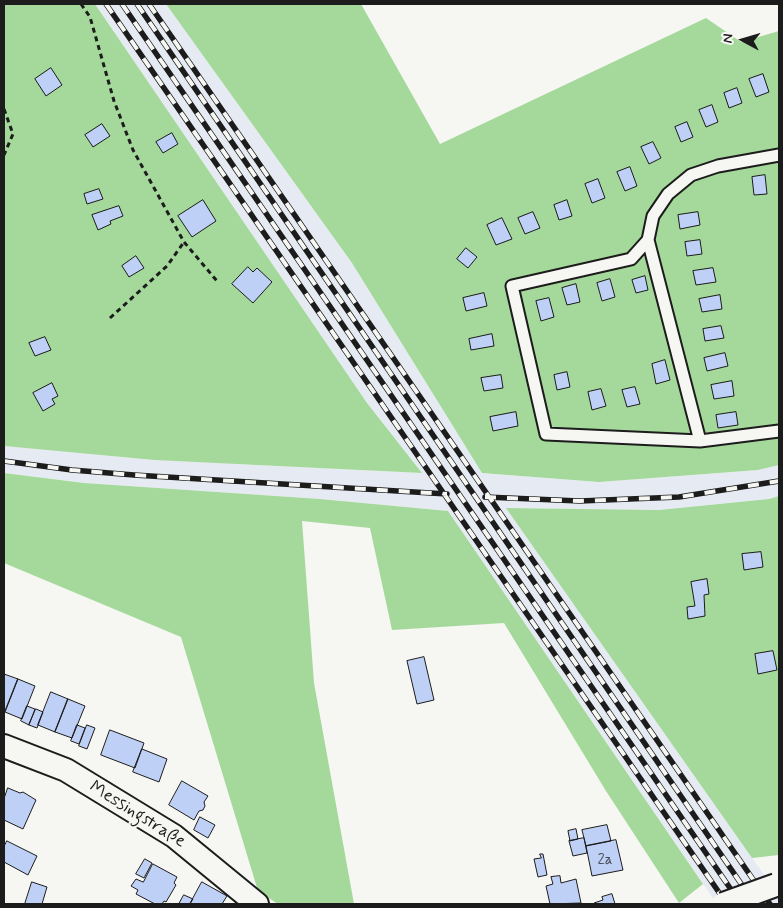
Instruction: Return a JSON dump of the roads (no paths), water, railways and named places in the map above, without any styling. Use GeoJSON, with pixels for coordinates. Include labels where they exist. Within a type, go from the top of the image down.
{"type":"FeatureCollection","features":[{"type":"Feature","properties":{"kind":"street","name":"Messingstraße"},"geometry":{"type":"LineString","coordinates":[[4,746],[66,770],[174,836],[257,904]]}},
{"type":"Feature","properties":{"kind":"street"},"geometry":{"type":"LineString","coordinates":[[723,904],[778,885]]}},
{"type":"Feature","properties":{"kind":"lane"},"geometry":{"type":"LineString","coordinates":[[700,441],[648,240],[653,216],[668,194],[691,175],[718,166],[779,154]]}},
{"type":"Feature","properties":{"kind":"lane"},"geometry":{"type":"LineString","coordinates":[[648,240],[631,259],[512,286],[546,434],[700,441],[779,431]]}},
{"type":"Feature","properties":{"kind":"railway"},"geometry":{"type":"LineString","coordinates":[[106,4],[727,904]]}},
{"type":"Feature","properties":{"kind":"railway"},"geometry":{"type":"LineString","coordinates":[[122,4],[741,904]]}},
{"type":"Feature","properties":{"kind":"railway"},"geometry":{"type":"LineString","coordinates":[[137,4],[755,904]]}},
{"type":"Feature","properties":{"kind":"railway"},"geometry":{"type":"LineString","coordinates":[[149,4],[770,904]]}},
{"type":"Feature","properties":{"kind":"railway"},"geometry":{"type":"LineString","coordinates":[[4,461],[72,470],[134,475],[447,494]]}},
{"type":"Feature","properties":{"kind":"railway"},"geometry":{"type":"LineString","coordinates":[[485,497],[580,501],[679,497],[779,481]]}}]}
